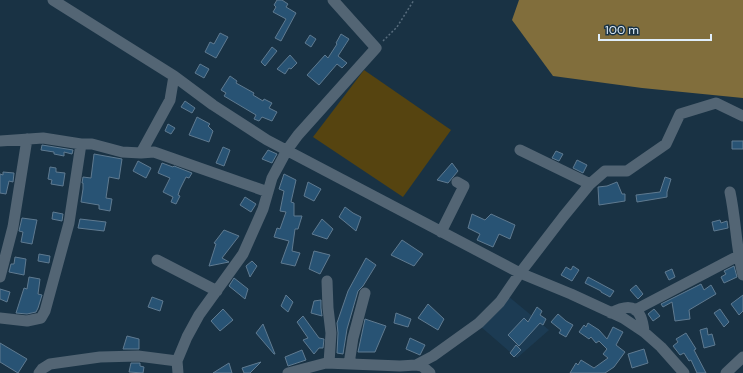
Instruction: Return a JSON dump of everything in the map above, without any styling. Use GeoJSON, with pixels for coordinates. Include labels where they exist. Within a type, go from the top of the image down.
{"type":"FeatureCollection","features":[{"type":"Feature","properties":{"kind":"street"},"geometry":{"type":"LineString","coordinates":[[53,0],[174,76],[213,105],[267,140],[520,273],[623,318],[644,332],[661,347],[682,372]]}},
{"type":"Feature","properties":{"kind":"street"},"geometry":{"type":"LineString","coordinates":[[178,373],[177,361],[187,337],[199,315],[243,254],[263,209],[272,178],[287,150],[376,48],[333,0]]}},
{"type":"Feature","properties":{"kind":"street"},"geometry":{"type":"LineString","coordinates":[[141,153],[170,100],[174,76]]}},
{"type":"Feature","properties":{"kind":"street"},"geometry":{"type":"LineString","coordinates":[[416,365],[433,356],[479,323],[500,302],[520,273],[590,184],[605,171],[627,170],[666,144],[680,114],[716,102],[743,116]]}},
{"type":"Feature","properties":{"kind":"street"},"geometry":{"type":"LineString","coordinates":[[0,141],[43,138],[81,144],[92,144],[122,152],[154,152],[268,192]]}},
{"type":"Feature","properties":{"kind":"street"},"geometry":{"type":"LineString","coordinates":[[0,277],[13,227],[27,139]]}},
{"type":"Feature","properties":{"kind":"street"},"geometry":{"type":"LineString","coordinates":[[0,318],[27,321],[41,318],[46,310],[69,223],[81,144]]}},
{"type":"Feature","properties":{"kind":"street"},"geometry":{"type":"LineString","coordinates":[[520,150],[590,184]]}},
{"type":"Feature","properties":{"kind":"street"},"geometry":{"type":"LineString","coordinates":[[441,232],[464,186],[457,182]]}},
{"type":"Feature","properties":{"kind":"street"},"geometry":{"type":"LineString","coordinates":[[730,192],[738,256],[743,275]]}},
{"type":"Feature","properties":{"kind":"street"},"geometry":{"type":"LineString","coordinates":[[635,310],[738,256]]}},
{"type":"Feature","properties":{"kind":"street"},"geometry":{"type":"LineString","coordinates":[[157,260],[217,291]]}},
{"type":"Feature","properties":{"kind":"street"},"geometry":{"type":"LineString","coordinates":[[327,281],[331,333],[329,363]]}},
{"type":"Feature","properties":{"kind":"street"},"geometry":{"type":"LineString","coordinates":[[349,364],[353,338],[365,293]]}},
{"type":"Feature","properties":{"kind":"street"},"geometry":{"type":"LineString","coordinates":[[611,312],[622,307],[628,307],[635,310],[640,314],[644,332]]}},
{"type":"Feature","properties":{"kind":"street"},"geometry":{"type":"LineString","coordinates":[[39,373],[50,364],[100,357],[138,356],[177,361]]}},
{"type":"Feature","properties":{"kind":"street"},"geometry":{"type":"LineString","coordinates":[[726,373],[743,356]]}},
{"type":"Feature","properties":{"kind":"street"},"geometry":{"type":"LineString","coordinates":[[288,373],[329,363],[400,366],[416,365],[422,366],[430,373]]}},
{"type":"Feature","properties":{"kind":"path"},"geometry":{"type":"LineString","coordinates":[[376,48],[397,27],[414,0]]}},
{"type":"Feature","properties":{"kind":"shaded area"},"geometry":{"type":"Polygon","coordinates":[[[519,0],[743,0],[743,98],[642,88],[553,76],[512,20],[519,0]]]}},
{"type":"Feature","properties":{"kind":"shaded area"},"geometry":{"type":"Polygon","coordinates":[[[364,70],[451,130],[403,197],[313,137],[364,70]]]}},
{"type":"Feature","properties":{"kind":"shaded area"},"geometry":{"type":"Polygon","coordinates":[[[508,296],[549,330],[517,358],[480,326],[508,296]]]}},
{"type":"Feature","properties":{"kind":"building"},"geometry":{"type":"Polygon","coordinates":[[[277,0],[282,0],[288,4],[286,7],[296,13],[281,41],[275,38],[286,19],[273,12],[276,7],[274,5],[277,0]]]}},
{"type":"Feature","properties":{"kind":"building"},"geometry":{"type":"Polygon","coordinates":[[[220,33],[228,37],[216,58],[205,52],[210,42],[214,44],[220,33]]]}},
{"type":"Feature","properties":{"kind":"building"},"geometry":{"type":"Polygon","coordinates":[[[341,34],[349,39],[338,56],[347,63],[342,68],[337,64],[319,85],[307,75],[325,55],[328,58],[337,44],[336,43],[341,34]]]}},
{"type":"Feature","properties":{"kind":"building"},"geometry":{"type":"Polygon","coordinates":[[[310,35],[316,39],[311,47],[305,43],[310,35]]]}},
{"type":"Feature","properties":{"kind":"building"},"geometry":{"type":"Polygon","coordinates":[[[272,47],[277,51],[265,66],[261,62],[272,47]]]}},
{"type":"Feature","properties":{"kind":"building"},"geometry":{"type":"Polygon","coordinates":[[[290,55],[297,63],[291,69],[289,68],[285,74],[277,69],[290,55]]]}},
{"type":"Feature","properties":{"kind":"building"},"geometry":{"type":"Polygon","coordinates":[[[200,64],[209,69],[204,78],[195,73],[200,64]]]}},
{"type":"Feature","properties":{"kind":"building"},"geometry":{"type":"Polygon","coordinates":[[[230,76],[237,81],[236,83],[254,93],[253,95],[263,101],[264,99],[272,103],[269,108],[277,112],[272,121],[262,117],[259,121],[254,119],[256,115],[224,96],[226,93],[221,90],[230,76]]]}},
{"type":"Feature","properties":{"kind":"building"},"geometry":{"type":"Polygon","coordinates":[[[185,101],[195,108],[192,113],[181,107],[185,101]]]}},
{"type":"Feature","properties":{"kind":"building"},"geometry":{"type":"Polygon","coordinates":[[[197,117],[210,124],[208,126],[213,131],[209,142],[189,135],[197,117]]]}},
{"type":"Feature","properties":{"kind":"building"},"geometry":{"type":"Polygon","coordinates":[[[168,124],[175,128],[171,134],[165,131],[168,124]]]}},
{"type":"Feature","properties":{"kind":"building"},"geometry":{"type":"Polygon","coordinates":[[[732,141],[743,141],[743,149],[732,149],[732,141]]]}},
{"type":"Feature","properties":{"kind":"building"},"geometry":{"type":"Polygon","coordinates":[[[42,145],[73,150],[72,154],[64,152],[64,156],[54,154],[54,152],[41,150],[42,145]]]}},
{"type":"Feature","properties":{"kind":"building"},"geometry":{"type":"Polygon","coordinates":[[[223,147],[230,150],[224,166],[216,163],[223,147]]]}},
{"type":"Feature","properties":{"kind":"building"},"geometry":{"type":"Polygon","coordinates":[[[268,150],[277,154],[272,163],[262,159],[268,150]]]}},
{"type":"Feature","properties":{"kind":"building"},"geometry":{"type":"Polygon","coordinates":[[[556,151],[563,154],[559,161],[552,158],[556,151]]]}},
{"type":"Feature","properties":{"kind":"building"},"geometry":{"type":"Polygon","coordinates":[[[94,154],[122,159],[119,179],[109,177],[106,198],[112,199],[110,211],[99,209],[99,205],[81,202],[83,177],[91,178],[94,154]]]}},
{"type":"Feature","properties":{"kind":"building"},"geometry":{"type":"Polygon","coordinates":[[[577,160],[587,165],[583,173],[573,168],[577,160]]]}},
{"type":"Feature","properties":{"kind":"building"},"geometry":{"type":"Polygon","coordinates":[[[138,161],[151,168],[146,178],[133,171],[138,161]]]}},
{"type":"Feature","properties":{"kind":"building"},"geometry":{"type":"Polygon","coordinates":[[[162,163],[192,173],[189,178],[186,177],[180,189],[178,195],[180,196],[176,204],[171,202],[173,197],[163,192],[170,178],[158,173],[162,163]]]}},
{"type":"Feature","properties":{"kind":"building"},"geometry":{"type":"Polygon","coordinates":[[[452,163],[458,171],[448,183],[437,180],[452,163]]]}},
{"type":"Feature","properties":{"kind":"building"},"geometry":{"type":"Polygon","coordinates":[[[50,167],[56,168],[56,172],[65,173],[63,186],[51,184],[52,180],[48,179],[50,167]]]}},
{"type":"Feature","properties":{"kind":"building"},"geometry":{"type":"Polygon","coordinates":[[[3,172],[14,173],[13,182],[9,181],[6,194],[0,193],[0,174],[3,175],[3,172]]]}},
{"type":"Feature","properties":{"kind":"building"},"geometry":{"type":"Polygon","coordinates":[[[284,174],[296,180],[291,202],[294,203],[294,216],[302,216],[298,229],[295,229],[292,251],[300,253],[295,266],[281,263],[289,241],[274,237],[277,228],[280,229],[286,212],[280,211],[284,191],[279,189],[284,174]]]}},
{"type":"Feature","properties":{"kind":"building"},"geometry":{"type":"Polygon","coordinates":[[[665,177],[671,179],[667,197],[637,202],[636,195],[660,192],[665,177]]]}},
{"type":"Feature","properties":{"kind":"building"},"geometry":{"type":"Polygon","coordinates":[[[308,182],[321,189],[314,201],[304,196],[308,182]]]}},
{"type":"Feature","properties":{"kind":"building"},"geometry":{"type":"Polygon","coordinates":[[[617,182],[622,194],[625,194],[625,201],[599,205],[598,187],[607,186],[617,182]]]}},
{"type":"Feature","properties":{"kind":"building"},"geometry":{"type":"Polygon","coordinates":[[[245,197],[256,204],[251,212],[240,205],[245,197]]]}},
{"type":"Feature","properties":{"kind":"building"},"geometry":{"type":"Polygon","coordinates":[[[345,207],[361,217],[356,231],[339,217],[345,207]]]}},
{"type":"Feature","properties":{"kind":"building"},"geometry":{"type":"Polygon","coordinates":[[[53,212],[63,214],[62,221],[52,219],[53,212]]]}},
{"type":"Feature","properties":{"kind":"building"},"geometry":{"type":"Polygon","coordinates":[[[472,214],[485,220],[491,214],[515,225],[510,239],[499,234],[493,247],[477,240],[480,234],[468,228],[472,214]]]}},
{"type":"Feature","properties":{"kind":"building"},"geometry":{"type":"Polygon","coordinates":[[[22,218],[37,220],[32,244],[21,242],[23,232],[19,231],[22,218]]]}},
{"type":"Feature","properties":{"kind":"building"},"geometry":{"type":"Polygon","coordinates":[[[80,219],[106,222],[104,231],[78,228],[80,219]]]}},
{"type":"Feature","properties":{"kind":"building"},"geometry":{"type":"Polygon","coordinates":[[[322,219],[333,229],[327,239],[312,234],[322,219]]]}},
{"type":"Feature","properties":{"kind":"building"},"geometry":{"type":"Polygon","coordinates":[[[720,220],[721,223],[727,221],[728,228],[714,231],[712,222],[720,220]]]}},
{"type":"Feature","properties":{"kind":"building"},"geometry":{"type":"Polygon","coordinates":[[[224,230],[239,236],[222,258],[229,262],[209,266],[216,244],[214,243],[224,230]]]}},
{"type":"Feature","properties":{"kind":"building"},"geometry":{"type":"Polygon","coordinates":[[[402,240],[423,254],[414,266],[391,255],[402,240]]]}},
{"type":"Feature","properties":{"kind":"building"},"geometry":{"type":"Polygon","coordinates":[[[314,251],[330,255],[320,274],[309,269],[314,251]]]}},
{"type":"Feature","properties":{"kind":"building"},"geometry":{"type":"Polygon","coordinates":[[[39,254],[50,256],[49,263],[38,261],[39,254]]]}},
{"type":"Feature","properties":{"kind":"building"},"geometry":{"type":"Polygon","coordinates":[[[15,257],[26,259],[24,275],[9,272],[11,264],[14,264],[15,257]]]}},
{"type":"Feature","properties":{"kind":"building"},"geometry":{"type":"Polygon","coordinates":[[[366,258],[376,265],[363,286],[358,291],[347,329],[343,354],[337,353],[337,323],[348,291],[366,258]]]}},
{"type":"Feature","properties":{"kind":"building"},"geometry":{"type":"Polygon","coordinates":[[[252,261],[257,266],[250,277],[246,266],[252,261]]]}},
{"type":"Feature","properties":{"kind":"building"},"geometry":{"type":"Polygon","coordinates":[[[573,266],[579,270],[572,281],[561,275],[566,267],[571,270],[573,266]]]}},
{"type":"Feature","properties":{"kind":"building"},"geometry":{"type":"Polygon","coordinates":[[[734,266],[737,277],[724,283],[721,277],[726,274],[724,271],[734,266]]]}},
{"type":"Feature","properties":{"kind":"building"},"geometry":{"type":"Polygon","coordinates":[[[672,269],[675,277],[669,280],[665,272],[672,269]]]}},
{"type":"Feature","properties":{"kind":"building"},"geometry":{"type":"Polygon","coordinates":[[[29,277],[40,279],[38,294],[42,295],[38,308],[36,312],[27,314],[16,313],[24,288],[27,289],[29,277]]]}},
{"type":"Feature","properties":{"kind":"building"},"geometry":{"type":"Polygon","coordinates":[[[588,277],[614,291],[610,297],[585,283],[588,277]]]}},
{"type":"Feature","properties":{"kind":"building"},"geometry":{"type":"Polygon","coordinates":[[[234,278],[248,289],[245,299],[229,286],[234,278]]]}},
{"type":"Feature","properties":{"kind":"building"},"geometry":{"type":"Polygon","coordinates":[[[701,284],[704,290],[711,285],[716,294],[689,310],[690,319],[675,321],[672,302],[663,307],[661,304],[701,284]]]}},
{"type":"Feature","properties":{"kind":"building"},"geometry":{"type":"Polygon","coordinates":[[[636,285],[643,294],[638,299],[630,290],[636,285]]]}},
{"type":"Feature","properties":{"kind":"building"},"geometry":{"type":"Polygon","coordinates":[[[0,289],[10,292],[7,302],[0,299],[0,289]]]}},
{"type":"Feature","properties":{"kind":"building"},"geometry":{"type":"Polygon","coordinates":[[[286,295],[293,302],[288,312],[281,306],[286,295]]]}},
{"type":"Feature","properties":{"kind":"building"},"geometry":{"type":"Polygon","coordinates":[[[743,295],[743,311],[739,315],[731,304],[743,295]]]}},
{"type":"Feature","properties":{"kind":"building"},"geometry":{"type":"Polygon","coordinates":[[[152,297],[163,301],[160,311],[148,307],[152,297]]]}},
{"type":"Feature","properties":{"kind":"building"},"geometry":{"type":"Polygon","coordinates":[[[321,300],[322,316],[311,313],[314,301],[321,300]]]}},
{"type":"Feature","properties":{"kind":"building"},"geometry":{"type":"Polygon","coordinates":[[[428,304],[444,319],[438,330],[418,318],[428,304]]]}},
{"type":"Feature","properties":{"kind":"building"},"geometry":{"type":"Polygon","coordinates":[[[537,307],[542,311],[540,315],[546,319],[543,325],[540,323],[519,346],[508,335],[524,318],[528,322],[537,307]]]}},
{"type":"Feature","properties":{"kind":"building"},"geometry":{"type":"Polygon","coordinates":[[[223,309],[233,320],[220,331],[211,321],[223,309]]]}},
{"type":"Feature","properties":{"kind":"building"},"geometry":{"type":"Polygon","coordinates":[[[654,309],[660,316],[653,321],[648,314],[654,309]]]}},
{"type":"Feature","properties":{"kind":"building"},"geometry":{"type":"Polygon","coordinates":[[[720,309],[729,322],[724,327],[714,313],[720,309]]]}},
{"type":"Feature","properties":{"kind":"building"},"geometry":{"type":"Polygon","coordinates":[[[396,313],[411,319],[408,327],[394,323],[396,313]]]}},
{"type":"Feature","properties":{"kind":"building"},"geometry":{"type":"Polygon","coordinates":[[[558,314],[573,325],[566,337],[559,333],[561,330],[551,322],[558,314]]]}},
{"type":"Feature","properties":{"kind":"building"},"geometry":{"type":"Polygon","coordinates":[[[303,316],[319,338],[324,339],[323,348],[319,348],[314,354],[303,340],[308,338],[297,322],[303,316]]]}},
{"type":"Feature","properties":{"kind":"building"},"geometry":{"type":"Polygon","coordinates":[[[365,319],[386,326],[375,352],[358,352],[365,319]]]}},
{"type":"Feature","properties":{"kind":"building"},"geometry":{"type":"Polygon","coordinates":[[[588,323],[599,330],[607,339],[613,327],[623,332],[616,345],[625,352],[614,367],[605,373],[570,373],[576,363],[578,365],[581,360],[594,368],[608,358],[603,354],[607,349],[599,341],[596,343],[591,337],[589,339],[579,332],[584,325],[586,327],[588,323]]]}},
{"type":"Feature","properties":{"kind":"building"},"geometry":{"type":"Polygon","coordinates":[[[263,324],[275,354],[256,333],[263,324]]]}},
{"type":"Feature","properties":{"kind":"building"},"geometry":{"type":"Polygon","coordinates":[[[707,328],[708,335],[712,334],[715,345],[704,348],[700,330],[707,328]]]}},
{"type":"Feature","properties":{"kind":"building"},"geometry":{"type":"Polygon","coordinates":[[[686,333],[696,349],[694,350],[706,373],[697,373],[691,360],[689,361],[684,353],[680,355],[673,346],[678,342],[676,339],[686,333]]]}},
{"type":"Feature","properties":{"kind":"building"},"geometry":{"type":"Polygon","coordinates":[[[127,336],[139,339],[139,349],[123,349],[127,336]]]}},
{"type":"Feature","properties":{"kind":"building"},"geometry":{"type":"Polygon","coordinates":[[[410,338],[425,345],[420,355],[406,349],[410,338]]]}},
{"type":"Feature","properties":{"kind":"building"},"geometry":{"type":"Polygon","coordinates":[[[0,343],[27,359],[18,373],[0,362],[0,343]]]}},
{"type":"Feature","properties":{"kind":"building"},"geometry":{"type":"Polygon","coordinates":[[[516,345],[521,350],[514,357],[510,353],[516,345]]]}},
{"type":"Feature","properties":{"kind":"building"},"geometry":{"type":"Polygon","coordinates":[[[644,349],[648,363],[632,368],[628,354],[644,349]]]}},
{"type":"Feature","properties":{"kind":"building"},"geometry":{"type":"Polygon","coordinates":[[[302,350],[306,360],[288,366],[285,357],[302,350]]]}},
{"type":"Feature","properties":{"kind":"building"},"geometry":{"type":"Polygon","coordinates":[[[261,362],[250,373],[244,373],[242,368],[261,362]]]}},
{"type":"Feature","properties":{"kind":"building"},"geometry":{"type":"Polygon","coordinates":[[[131,363],[140,363],[140,366],[144,367],[143,373],[129,372],[131,363]]]}},
{"type":"Feature","properties":{"kind":"building"},"geometry":{"type":"Polygon","coordinates":[[[229,363],[232,373],[213,373],[229,363]]]}}]}
